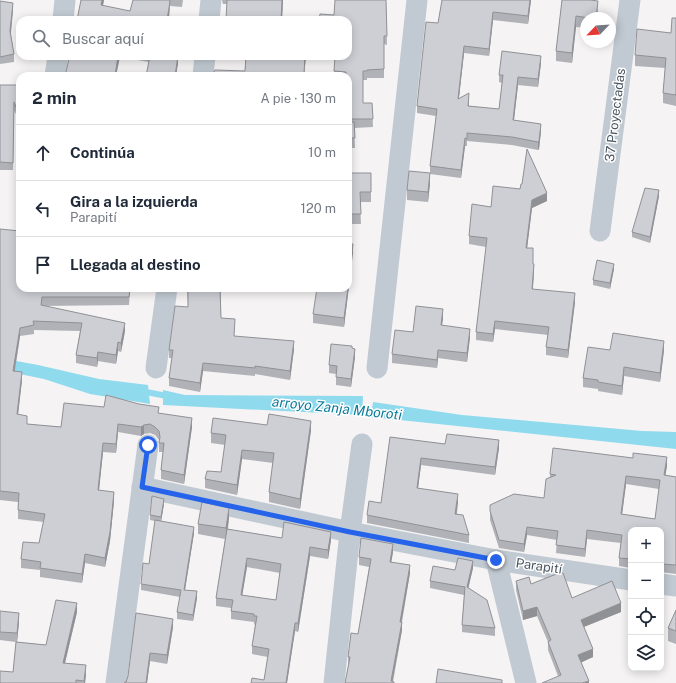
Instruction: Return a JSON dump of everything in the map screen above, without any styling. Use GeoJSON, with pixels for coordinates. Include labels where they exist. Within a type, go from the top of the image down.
{"type":"FeatureCollection","features":[{"type":"Feature","properties":{"kind":"street"},"geometry":{"type":"LineString","coordinates":[[63,16],[65,0]]}},
{"type":"Feature","properties":{"kind":"street"},"geometry":{"type":"LineString","coordinates":[[209,16],[211,0]]}},
{"type":"Feature","properties":{"kind":"street"},"geometry":{"type":"LineString","coordinates":[[377,368],[417,0]]}},
{"type":"Feature","properties":{"kind":"street","name":"37 Proyectadas"},"geometry":{"type":"LineString","coordinates":[[600,230],[630,0]]}},
{"type":"Feature","properties":{"kind":"street"},"geometry":{"type":"LineString","coordinates":[[56,72],[57,60]]}},
{"type":"Feature","properties":{"kind":"street"},"geometry":{"type":"LineString","coordinates":[[203,72],[205,60]]}},
{"type":"Feature","properties":{"kind":"street"},"geometry":{"type":"LineString","coordinates":[[156,368],[166,292]]}},
{"type":"Feature","properties":{"kind":"street"},"geometry":{"type":"LineString","coordinates":[[334,683],[350,532],[362,444]]}},
{"type":"Feature","properties":{"kind":"street"},"geometry":{"type":"LineString","coordinates":[[116,683],[148,445]]}},
{"type":"Feature","properties":{"kind":"street","name":"Parapití"},"geometry":{"type":"LineString","coordinates":[[142,487],[350,532],[496,560],[628,580]]}},
{"type":"Feature","properties":{"kind":"street"},"geometry":{"type":"LineString","coordinates":[[496,560],[526,683]]}},
{"type":"Feature","properties":{"kind":"street"},"geometry":{"type":"LineString","coordinates":[[664,584],[676,586]]}},
{"type":"Feature","properties":{"kind":"water"},"geometry":{"type":"Polygon","coordinates":[[[0,358],[99,379],[148,385],[150,404],[90,394],[44,379],[0,370],[0,358]]]}},
{"type":"Feature","properties":{"kind":"water"},"geometry":{"type":"Polygon","coordinates":[[[163,390],[185,395],[363,396],[362,415],[163,405],[163,390]]]}},
{"type":"Feature","properties":{"kind":"water"},"geometry":{"type":"Polygon","coordinates":[[[373,402],[462,415],[642,431],[676,432],[676,449],[371,417],[373,402]]]}},
{"type":"Feature","properties":{"kind":"building"},"geometry":{"type":"Polygon","coordinates":[[[81,0],[102,0],[101,5],[130,11],[133,0],[170,0],[168,16],[78,16],[81,0]]]}},
{"type":"Feature","properties":{"kind":"building"},"geometry":{"type":"Polygon","coordinates":[[[227,0],[282,0],[281,16],[226,16],[227,0]]]}},
{"type":"Feature","properties":{"kind":"building"},"geometry":{"type":"Polygon","coordinates":[[[335,0],[386,0],[387,36],[384,36],[384,69],[363,71],[363,103],[372,103],[373,119],[352,119],[352,72],[334,71],[335,60],[352,60],[352,16],[320,16],[320,14],[334,15],[335,0]]]}},
{"type":"Feature","properties":{"kind":"building"},"geometry":{"type":"Polygon","coordinates":[[[442,0],[530,0],[528,16],[493,12],[489,49],[464,46],[458,99],[469,93],[468,106],[499,109],[503,75],[499,75],[502,51],[541,56],[538,79],[518,77],[513,120],[541,124],[538,142],[512,137],[467,133],[461,170],[430,166],[437,109],[417,106],[426,22],[438,23],[442,0]]]}},
{"type":"Feature","properties":{"kind":"building"},"geometry":{"type":"Polygon","coordinates":[[[562,0],[598,1],[597,12],[580,12],[580,17],[576,16],[572,53],[556,51],[562,0]]]}},
{"type":"Feature","properties":{"kind":"building"},"geometry":{"type":"Polygon","coordinates":[[[0,1],[13,3],[10,31],[14,54],[0,57],[0,1]]]}},
{"type":"Feature","properties":{"kind":"building"},"geometry":{"type":"Polygon","coordinates":[[[672,18],[676,18],[676,95],[663,93],[666,58],[635,55],[637,29],[671,33],[672,18]]]}},
{"type":"Feature","properties":{"kind":"building"},"geometry":{"type":"Polygon","coordinates":[[[69,60],[117,60],[116,72],[66,72],[69,60]]]}},
{"type":"Feature","properties":{"kind":"building"},"geometry":{"type":"Polygon","coordinates":[[[149,60],[177,60],[176,72],[147,72],[149,60]]]}},
{"type":"Feature","properties":{"kind":"building"},"geometry":{"type":"Polygon","coordinates":[[[246,60],[305,60],[304,72],[214,72],[215,70],[245,71],[246,60]]]}},
{"type":"Feature","properties":{"kind":"building"},"geometry":{"type":"Polygon","coordinates":[[[0,85],[16,85],[16,107],[14,102],[13,163],[0,162],[0,85]]]}},
{"type":"Feature","properties":{"kind":"building"},"geometry":{"type":"Polygon","coordinates":[[[352,122],[354,122],[355,138],[352,138],[352,122]]]}},
{"type":"Feature","properties":{"kind":"building"},"geometry":{"type":"Polygon","coordinates":[[[527,149],[547,193],[532,200],[526,248],[533,248],[534,264],[532,289],[575,293],[568,350],[546,347],[549,327],[495,321],[493,334],[476,332],[487,238],[469,236],[472,204],[491,207],[493,186],[520,189],[527,149]]]}},
{"type":"Feature","properties":{"kind":"building"},"geometry":{"type":"Polygon","coordinates":[[[409,171],[430,173],[428,192],[407,190],[409,171]]]}},
{"type":"Feature","properties":{"kind":"building"},"geometry":{"type":"Polygon","coordinates":[[[352,173],[371,173],[371,192],[360,192],[361,214],[352,214],[352,173]]]}},
{"type":"Feature","properties":{"kind":"building"},"geometry":{"type":"Polygon","coordinates":[[[645,188],[659,190],[650,237],[632,232],[645,188]]]}},
{"type":"Feature","properties":{"kind":"building"},"geometry":{"type":"Polygon","coordinates":[[[0,229],[16,231],[16,292],[130,292],[129,297],[42,297],[41,305],[125,323],[121,343],[118,342],[116,355],[98,352],[97,358],[76,355],[82,323],[33,321],[34,325],[20,328],[13,371],[22,372],[17,414],[27,416],[27,424],[61,427],[64,403],[104,407],[106,395],[139,404],[159,407],[158,413],[192,418],[184,475],[161,470],[164,443],[159,443],[159,431],[150,424],[141,427],[118,424],[116,444],[103,443],[98,490],[114,492],[110,532],[105,558],[85,554],[82,574],[40,568],[41,562],[21,559],[23,542],[39,543],[45,514],[18,510],[19,493],[0,491],[0,229]]]}},
{"type":"Feature","properties":{"kind":"building"},"geometry":{"type":"Polygon","coordinates":[[[597,260],[614,264],[610,283],[593,280],[597,260]]]}},
{"type":"Feature","properties":{"kind":"building"},"geometry":{"type":"Polygon","coordinates":[[[188,292],[220,292],[221,318],[235,319],[234,336],[294,341],[290,371],[255,366],[255,368],[203,363],[200,383],[169,378],[173,350],[169,350],[175,306],[188,307],[188,292]]]}},
{"type":"Feature","properties":{"kind":"building"},"geometry":{"type":"Polygon","coordinates":[[[316,292],[347,292],[344,318],[313,314],[316,292]]]}},
{"type":"Feature","properties":{"kind":"building"},"geometry":{"type":"Polygon","coordinates":[[[416,306],[443,309],[441,325],[470,329],[467,353],[438,350],[437,360],[392,354],[395,330],[413,332],[416,306]]]}},
{"type":"Feature","properties":{"kind":"building"},"geometry":{"type":"Polygon","coordinates":[[[613,333],[664,341],[660,373],[624,367],[622,386],[583,378],[588,347],[610,350],[613,333]]]}},
{"type":"Feature","properties":{"kind":"building"},"geometry":{"type":"Polygon","coordinates":[[[331,344],[352,346],[352,348],[355,349],[351,379],[336,377],[337,366],[329,365],[331,344]]]}},
{"type":"Feature","properties":{"kind":"building"},"geometry":{"type":"Polygon","coordinates":[[[269,414],[311,421],[300,499],[269,492],[274,453],[242,450],[237,485],[205,479],[207,471],[221,472],[226,435],[211,433],[213,418],[267,425],[269,414]]]}},
{"type":"Feature","properties":{"kind":"building"},"geometry":{"type":"Polygon","coordinates":[[[447,434],[499,440],[495,467],[421,458],[417,488],[458,494],[455,514],[463,515],[469,535],[367,515],[369,501],[381,503],[390,437],[445,444],[447,434]]]}},
{"type":"Feature","properties":{"kind":"building"},"geometry":{"type":"Polygon","coordinates":[[[553,448],[633,458],[633,453],[667,457],[664,475],[676,477],[676,565],[664,564],[664,527],[628,527],[628,559],[619,558],[622,535],[587,530],[585,549],[556,545],[558,531],[527,527],[524,544],[499,540],[490,511],[490,505],[514,494],[544,498],[546,479],[556,475],[550,474],[553,448]],[[626,476],[621,514],[655,519],[660,480],[626,476]]]}},
{"type":"Feature","properties":{"kind":"building"},"geometry":{"type":"Polygon","coordinates":[[[152,496],[164,499],[161,517],[150,515],[152,496]]]}},
{"type":"Feature","properties":{"kind":"building"},"geometry":{"type":"Polygon","coordinates":[[[202,502],[229,508],[226,528],[198,524],[202,502]]]}},
{"type":"Feature","properties":{"kind":"building"},"geometry":{"type":"Polygon","coordinates":[[[155,520],[194,527],[184,590],[197,591],[193,615],[177,612],[181,590],[141,584],[143,563],[149,564],[155,520]]]}},
{"type":"Feature","properties":{"kind":"building"},"geometry":{"type":"Polygon","coordinates":[[[284,522],[331,532],[328,550],[310,547],[298,623],[295,623],[286,683],[251,683],[252,678],[264,680],[269,649],[252,646],[257,616],[254,616],[254,614],[231,611],[233,600],[216,598],[227,529],[282,538],[284,522]],[[247,558],[241,595],[276,600],[281,564],[247,558]]]}},
{"type":"Feature","properties":{"kind":"building"},"geometry":{"type":"Polygon","coordinates":[[[361,538],[393,544],[390,562],[410,565],[400,622],[402,622],[391,681],[394,683],[345,683],[350,657],[348,657],[351,633],[358,634],[371,559],[359,557],[361,538]]]}},
{"type":"Feature","properties":{"kind":"building"},"geometry":{"type":"Polygon","coordinates":[[[458,558],[473,561],[467,587],[487,600],[495,628],[462,625],[465,587],[430,581],[433,566],[455,570],[458,558]]]}},
{"type":"Feature","properties":{"kind":"building"},"geometry":{"type":"Polygon","coordinates":[[[559,573],[563,573],[572,598],[612,581],[621,603],[581,620],[593,649],[578,655],[589,681],[582,683],[542,683],[561,675],[548,642],[551,640],[537,607],[523,611],[516,581],[529,577],[531,584],[559,573]]]}},
{"type":"Feature","properties":{"kind":"building"},"geometry":{"type":"Polygon","coordinates":[[[56,600],[77,603],[63,663],[86,665],[84,681],[76,680],[76,683],[0,683],[0,671],[13,672],[16,642],[46,645],[56,600]]]}},
{"type":"Feature","properties":{"kind":"building"},"geometry":{"type":"Polygon","coordinates":[[[676,610],[676,631],[668,628],[676,610]]]}},
{"type":"Feature","properties":{"kind":"building"},"geometry":{"type":"Polygon","coordinates":[[[0,611],[19,613],[17,633],[0,632],[0,611]]]}},
{"type":"Feature","properties":{"kind":"building"},"geometry":{"type":"Polygon","coordinates":[[[136,613],[173,619],[167,655],[150,653],[146,683],[124,683],[126,682],[128,676],[136,613]]]}},
{"type":"Feature","properties":{"kind":"building"},"geometry":{"type":"Polygon","coordinates":[[[438,669],[502,680],[502,683],[436,683],[438,669]]]}},
{"type":"Feature","properties":{"kind":"waterway","name":"arroyo Zanja Mboroti"},"geometry":{"type":"LineString","coordinates":[[141,391],[172,397]]}},
{"type":"Feature","properties":{"kind":"waterway","name":"arroyo Zanja Mboroti"},"geometry":{"type":"LineString","coordinates":[[354,409],[379,412]]}},
{"type":"Feature","properties":{"kind":"route"},"geometry":{"type":"LineString","coordinates":[[148,445],[142,487],[350,532],[496,560]]}}]}
